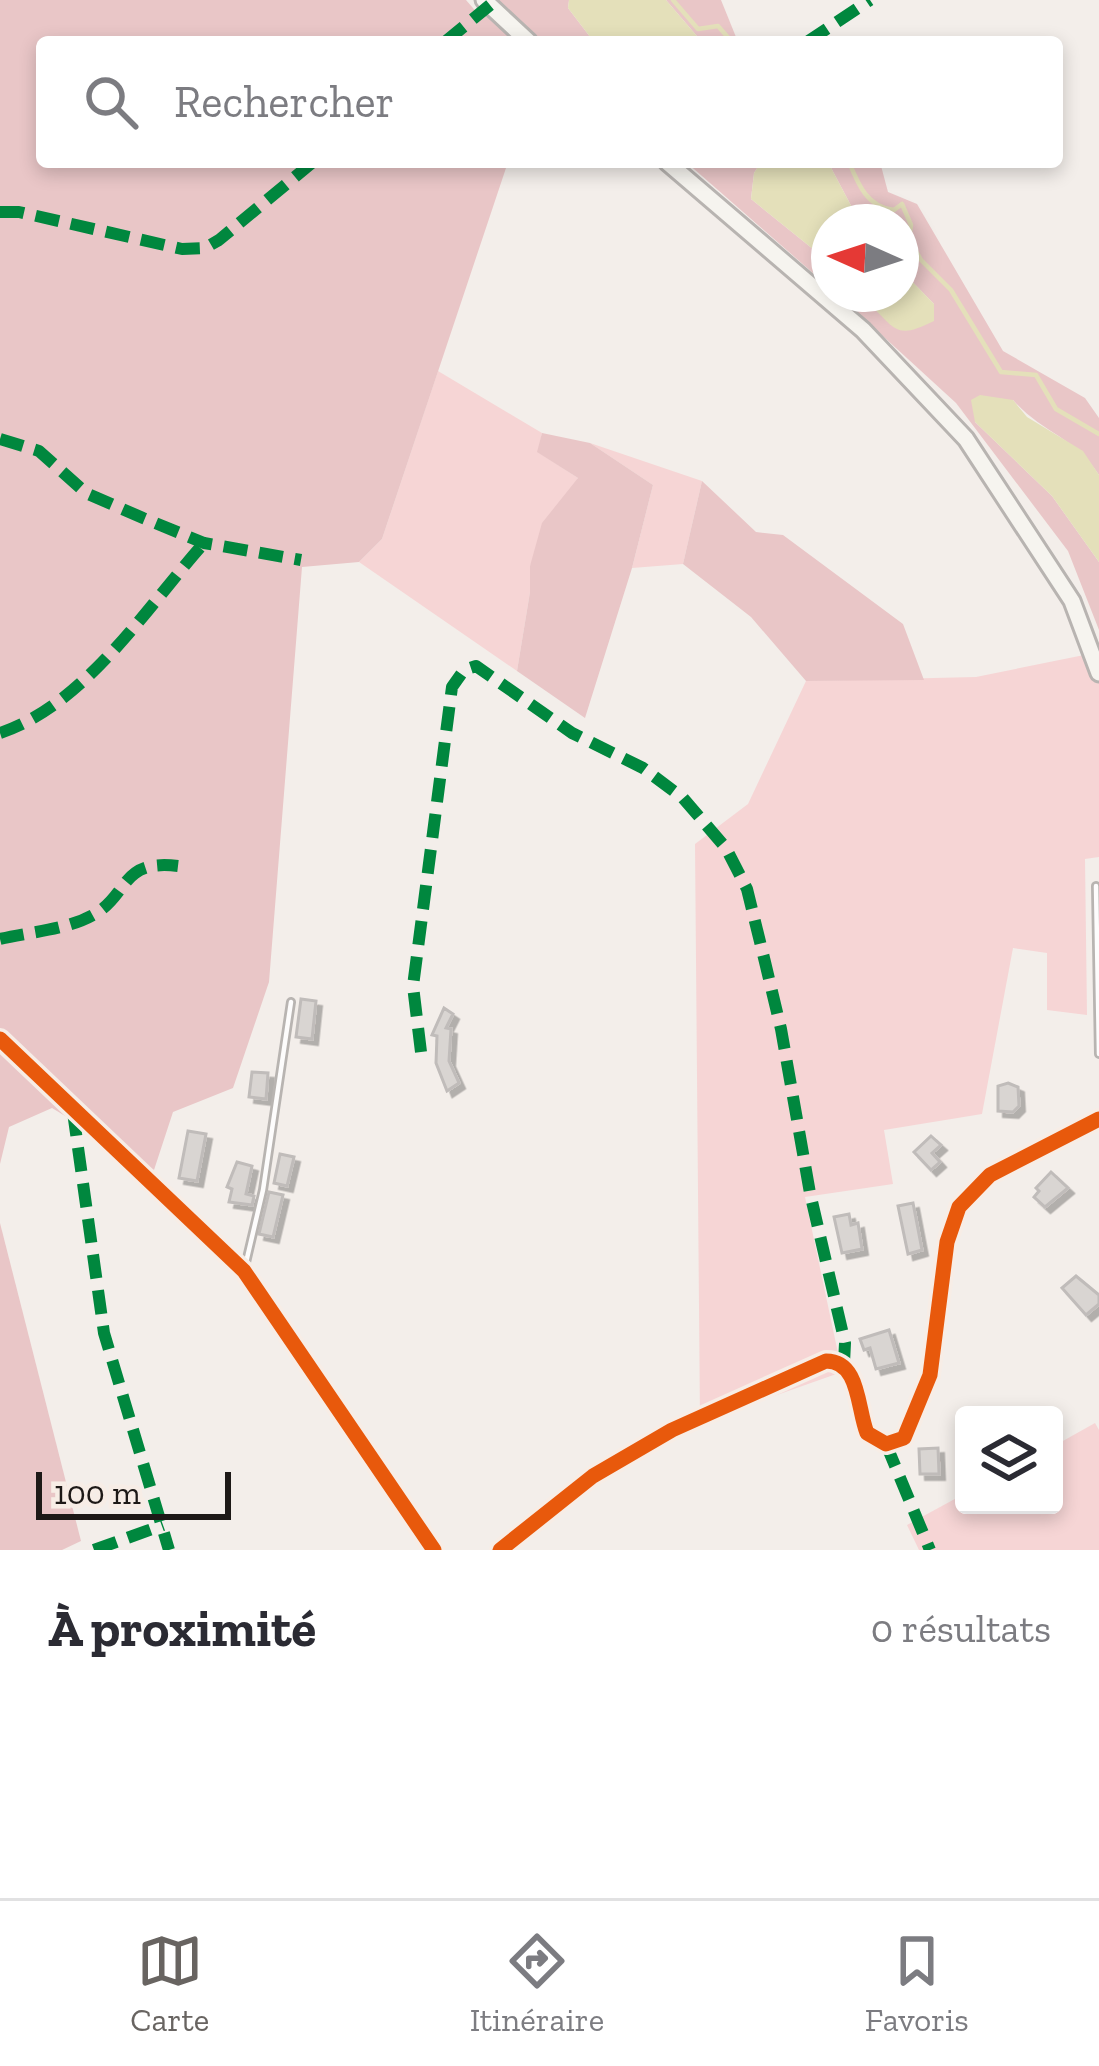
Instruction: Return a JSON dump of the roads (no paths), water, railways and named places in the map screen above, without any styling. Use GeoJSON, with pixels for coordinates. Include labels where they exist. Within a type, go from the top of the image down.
{"type":"FeatureCollection","features":[{"type":"Feature","properties":{"kind":"main road"},"geometry":{"type":"LineString","coordinates":[[484,0],[523,36]]}},
{"type":"Feature","properties":{"kind":"main road"},"geometry":{"type":"LineString","coordinates":[[674,168],[863,330],[966,439],[1072,601],[1099,673]]}},
{"type":"Feature","properties":{"kind":"street"},"geometry":{"type":"LineString","coordinates":[[500,1550],[593,1476],[672,1430],[826,1361],[844,1363],[849,1370],[867,1433],[886,1444],[904,1438],[930,1376],[947,1242],[958,1207],[991,1175],[1099,1119]]}},
{"type":"Feature","properties":{"kind":"street"},"geometry":{"type":"LineString","coordinates":[[244,1271],[434,1550]]}},
{"type":"Feature","properties":{"kind":"lane"},"geometry":{"type":"LineString","coordinates":[[1096,886],[1099,1054]]}},
{"type":"Feature","properties":{"kind":"lane"},"geometry":{"type":"LineString","coordinates":[[244,1271],[263,1190],[291,1002]]}},
{"type":"Feature","properties":{"kind":"waterway"},"geometry":{"type":"LineString","coordinates":[[673,0],[698,29],[718,26],[727,36]]}},
{"type":"Feature","properties":{"kind":"waterway"},"geometry":{"type":"LineString","coordinates":[[852,168],[870,199],[894,210],[902,204],[911,225],[909,239],[921,260],[951,290],[1001,372],[1036,375],[1056,409],[1099,434]]}}]}
